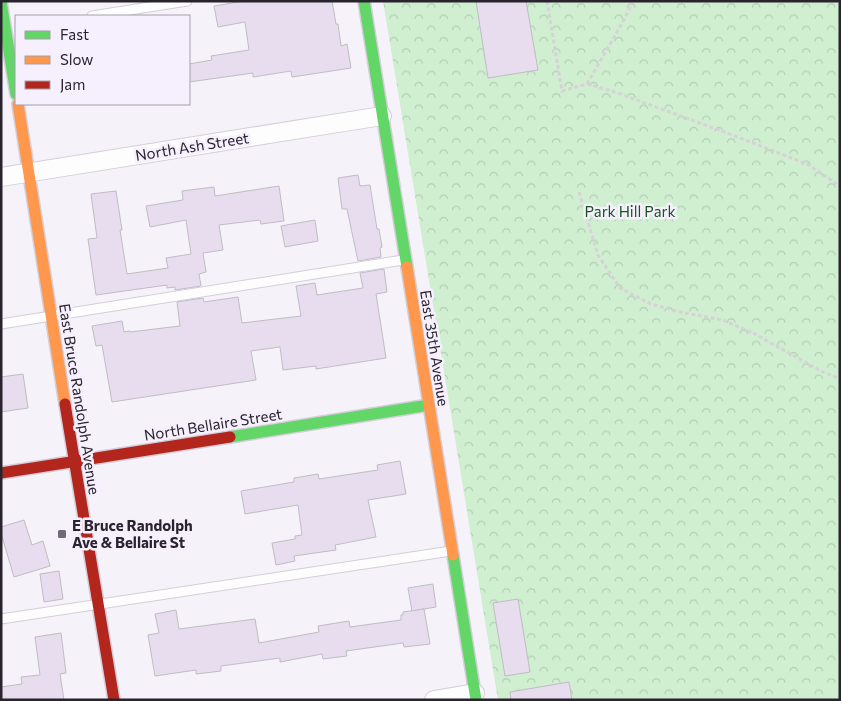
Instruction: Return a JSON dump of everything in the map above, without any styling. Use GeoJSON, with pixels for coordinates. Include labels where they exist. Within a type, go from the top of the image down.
{"type":"FeatureCollection","features":[{"type":"Feature","properties":{"kind":"street","name":"East 35th Avenue"},"geometry":{"type":"LineString","coordinates":[[364,1],[476,696]]}},
{"type":"Feature","properties":{"kind":"street"},"geometry":{"type":"LineString","coordinates":[[1,2],[8,30],[15,86]]}},
{"type":"Feature","properties":{"kind":"street","name":"East Bruce Randolph Avenue"},"geometry":{"type":"LineString","coordinates":[[18,105],[114,700]]}},
{"type":"Feature","properties":{"kind":"street","name":"North Ash Street"},"geometry":{"type":"LineString","coordinates":[[1,177],[382,116]]}},
{"type":"Feature","properties":{"kind":"street","name":"North Bellaire Street"},"geometry":{"type":"LineString","coordinates":[[1,473],[429,404]]}},
{"type":"Feature","properties":{"kind":"street"},"geometry":{"type":"LineString","coordinates":[[434,700],[476,696]]}},
{"type":"Feature","properties":{"kind":"lane"},"geometry":{"type":"LineString","coordinates":[[98,15],[187,1]]}},
{"type":"Feature","properties":{"kind":"lane"},"geometry":{"type":"LineString","coordinates":[[1,324],[406,260]]}},
{"type":"Feature","properties":{"kind":"lane"},"geometry":{"type":"LineString","coordinates":[[1,619],[452,550]]}},
{"type":"Feature","properties":{"kind":"path"},"geometry":{"type":"LineString","coordinates":[[547,1],[562,91],[587,84],[612,91],[807,164],[840,186]]}},
{"type":"Feature","properties":{"kind":"path"},"geometry":{"type":"LineString","coordinates":[[587,84],[633,1]]}},
{"type":"Feature","properties":{"kind":"path"},"geometry":{"type":"LineString","coordinates":[[578,192],[598,255],[620,288],[651,304],[680,312],[723,320],[755,334],[821,371],[840,379]]}},
{"type":"Feature","properties":{"kind":"green space","name":"Park Hill Park"},"geometry":{"type":"Polygon","coordinates":[[[383,1],[840,1],[840,700],[498,700],[383,1]]]}},
{"type":"Feature","properties":{"kind":"building"},"geometry":{"type":"Polygon","coordinates":[[[244,1],[332,1],[341,46],[347,44],[351,68],[292,77],[291,71],[253,77],[253,73],[190,82],[190,64],[212,60],[211,56],[249,50],[245,22],[218,27],[214,6],[244,1]]]}},
{"type":"Feature","properties":{"kind":"building"},"geometry":{"type":"Polygon","coordinates":[[[476,1],[526,1],[538,70],[488,78],[476,1]]]}},
{"type":"Feature","properties":{"kind":"building"},"geometry":{"type":"Polygon","coordinates":[[[358,175],[360,186],[370,185],[382,247],[380,248],[381,257],[358,261],[347,209],[342,209],[338,178],[358,175]]]}},
{"type":"Feature","properties":{"kind":"building"},"geometry":{"type":"Polygon","coordinates":[[[279,186],[284,221],[261,224],[260,220],[219,225],[223,250],[203,253],[206,272],[199,274],[201,286],[175,290],[175,287],[167,288],[167,285],[96,295],[88,239],[97,238],[91,194],[116,191],[127,274],[168,268],[166,258],[191,254],[186,220],[150,227],[146,206],[183,200],[182,191],[214,187],[215,196],[279,186]]]}},
{"type":"Feature","properties":{"kind":"building"},"geometry":{"type":"Polygon","coordinates":[[[315,220],[318,241],[285,247],[281,226],[315,220]]]}},
{"type":"Feature","properties":{"kind":"building"},"geometry":{"type":"Polygon","coordinates":[[[384,269],[387,292],[376,294],[386,358],[316,369],[316,366],[283,370],[280,347],[251,351],[256,380],[112,402],[102,345],[96,346],[92,326],[122,321],[124,332],[130,332],[180,326],[177,302],[203,298],[204,302],[238,297],[242,323],[301,316],[296,286],[315,283],[317,295],[363,288],[360,273],[384,269]]]}},
{"type":"Feature","properties":{"kind":"building"},"geometry":{"type":"Polygon","coordinates":[[[23,374],[28,408],[1,412],[1,377],[23,374]]]}},
{"type":"Feature","properties":{"kind":"building"},"geometry":{"type":"Polygon","coordinates":[[[400,461],[406,494],[368,500],[376,537],[335,545],[336,550],[294,556],[295,561],[276,565],[272,543],[295,539],[295,536],[302,535],[298,505],[245,514],[241,491],[294,482],[294,478],[318,474],[319,479],[378,470],[377,465],[400,461]]]}},
{"type":"Feature","properties":{"kind":"building"},"geometry":{"type":"Polygon","coordinates":[[[24,520],[32,545],[43,541],[50,566],[14,577],[1,533],[1,527],[24,520]]]}},
{"type":"Feature","properties":{"kind":"building"},"geometry":{"type":"Polygon","coordinates":[[[59,571],[63,599],[44,602],[40,574],[59,571]]]}},
{"type":"Feature","properties":{"kind":"building"},"geometry":{"type":"Polygon","coordinates":[[[433,584],[436,607],[412,611],[408,588],[433,584]]]}},
{"type":"Feature","properties":{"kind":"building"},"geometry":{"type":"Polygon","coordinates":[[[518,599],[530,672],[505,676],[493,603],[518,599]]]}},
{"type":"Feature","properties":{"kind":"building"},"geometry":{"type":"Polygon","coordinates":[[[424,609],[430,644],[404,647],[403,643],[346,651],[347,656],[323,659],[322,654],[280,662],[280,658],[221,666],[221,671],[196,674],[196,670],[155,676],[148,635],[159,633],[155,614],[176,610],[179,629],[255,619],[259,643],[319,632],[318,626],[349,621],[350,627],[401,620],[403,612],[424,609]]]}},
{"type":"Feature","properties":{"kind":"building"},"geometry":{"type":"Polygon","coordinates":[[[61,633],[66,673],[60,674],[64,700],[1,700],[1,687],[22,684],[21,677],[40,675],[35,637],[61,633]]]}},
{"type":"Feature","properties":{"kind":"building"},"geometry":{"type":"Polygon","coordinates":[[[569,682],[572,700],[511,700],[510,692],[569,682]]]}},
{"type":"Feature","properties":{"kind":"traffic: fast"},"geometry":{"type":"LineString","coordinates":[[364,1],[407,267]]}},
{"type":"Feature","properties":{"kind":"traffic: fast"},"geometry":{"type":"LineString","coordinates":[[1,2],[15,88]]}},
{"type":"Feature","properties":{"kind":"traffic: fast"},"geometry":{"type":"LineString","coordinates":[[230,437],[429,405]]}},
{"type":"Feature","properties":{"kind":"traffic: fast"},"geometry":{"type":"LineString","coordinates":[[453,555],[476,700]]}},
{"type":"Feature","properties":{"kind":"traffic: slow"},"geometry":{"type":"LineString","coordinates":[[18,105],[65,404]]}},
{"type":"Feature","properties":{"kind":"traffic: slow"},"geometry":{"type":"LineString","coordinates":[[407,267],[453,555]]}},
{"type":"Feature","properties":{"kind":"traffic: jam"},"geometry":{"type":"LineString","coordinates":[[65,404],[114,700]]}},
{"type":"Feature","properties":{"kind":"traffic: jam"},"geometry":{"type":"LineString","coordinates":[[1,473],[230,437]]}},
{"type":"Feature","properties":{"kind":"place","name":"E Bruce Randolph Ave & Bellaire St"},"geometry":{"type":"Point","coordinates":[62,534]}}]}
